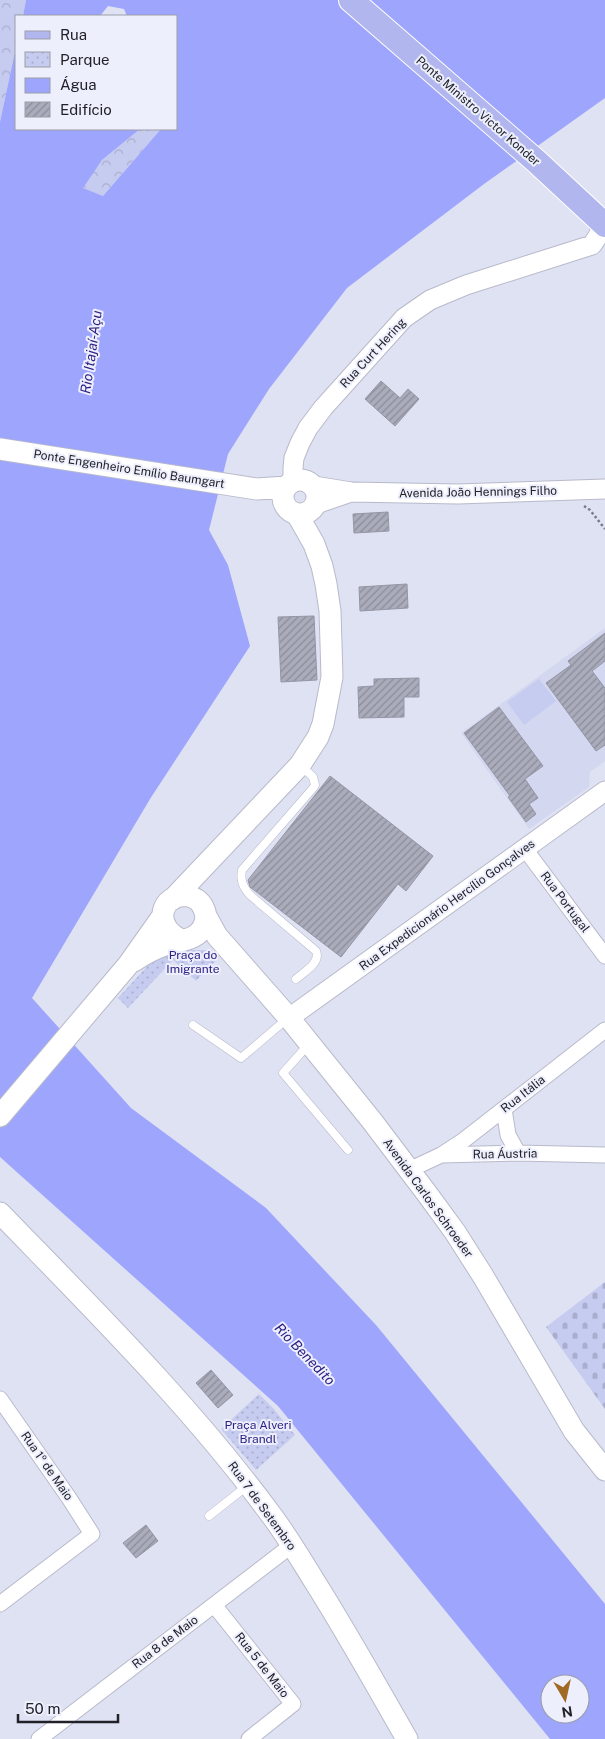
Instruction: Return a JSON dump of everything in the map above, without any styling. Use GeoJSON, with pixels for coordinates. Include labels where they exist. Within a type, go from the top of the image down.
{"type":"FeatureCollection","features":[{"type":"Feature","properties":{"kind":"main road","name":"Ponte Ministro Victor Konder"},"geometry":{"type":"LineString","coordinates":[[351,0],[536,161],[604,224]]}},
{"type":"Feature","properties":{"kind":"main road","name":"Ponte Engenheiro Emílio Baumgart"},"geometry":{"type":"LineString","coordinates":[[0,449],[252,488],[300,498]]}},
{"type":"Feature","properties":{"kind":"main road"},"geometry":{"type":"LineString","coordinates":[[0,1116],[128,965],[168,908],[300,765],[318,737],[323,724],[332,677],[330,611],[326,584],[300,498]]}},
{"type":"Feature","properties":{"kind":"main road"},"geometry":{"type":"LineString","coordinates":[[128,965],[152,950],[186,940],[197,935],[202,930],[206,922],[204,894],[206,879],[211,864],[219,851]]}},
{"type":"Feature","properties":{"kind":"main road"},"geometry":{"type":"LineString","coordinates":[[205,912],[200,903],[194,898],[180,896],[168,908],[164,925],[174,937],[186,940],[214,940],[224,945]]}},
{"type":"Feature","properties":{"kind":"main road","name":"Avenida Carlos Schroeder"},"geometry":{"type":"LineString","coordinates":[[205,912],[210,926],[224,945],[289,1018],[372,1121],[455,1232],[514,1326],[574,1431],[605,1470]]}},
{"type":"Feature","properties":{"kind":"main road","name":"Rua 7 de Setembro"},"geometry":{"type":"LineString","coordinates":[[0,1213],[79,1294],[184,1408],[272,1516],[347,1634],[407,1739]]}},
{"type":"Feature","properties":{"kind":"street","name":"Rua Curt Hering"},"geometry":{"type":"LineString","coordinates":[[300,498],[294,458],[300,443],[318,414],[404,318],[430,300],[466,285],[592,245],[604,224]]}},
{"type":"Feature","properties":{"kind":"street","name":"Avenida João Hennings Filho"},"geometry":{"type":"LineString","coordinates":[[300,498],[352,492],[599,498]]}},
{"type":"Feature","properties":{"kind":"street","name":"Rua Expedicionário Hercílio Gonçalves"},"geometry":{"type":"LineString","coordinates":[[289,1018],[605,792]]}},
{"type":"Feature","properties":{"kind":"street","name":"Rua Portugal"},"geometry":{"type":"LineString","coordinates":[[524,849],[605,956]]}},
{"type":"Feature","properties":{"kind":"street","name":"Rua Itália"},"geometry":{"type":"LineString","coordinates":[[441,1155],[464,1140],[605,1030]]}},
{"type":"Feature","properties":{"kind":"street"},"geometry":{"type":"LineString","coordinates":[[504,1109],[508,1135],[518,1153]]}},
{"type":"Feature","properties":{"kind":"street","name":"Rua Áustria"},"geometry":{"type":"LineString","coordinates":[[409,1170],[441,1155],[518,1153],[605,1155]]}},
{"type":"Feature","properties":{"kind":"street","name":"Rua 1º de Maio"},"geometry":{"type":"LineString","coordinates":[[0,1399],[92,1534],[0,1604]]}},
{"type":"Feature","properties":{"kind":"street","name":"Rua 8 de Maio"},"geometry":{"type":"LineString","coordinates":[[39,1739],[292,1545]]}},
{"type":"Feature","properties":{"kind":"street","name":"Rua 5 de Maio"},"geometry":{"type":"LineString","coordinates":[[214,1605],[293,1704],[249,1739]]}},
{"type":"Feature","properties":{"kind":"lane"},"geometry":{"type":"LineString","coordinates":[[296,979],[317,961],[316,951],[250,895],[244,888],[241,878],[242,870],[314,787],[314,777],[300,765]]}},
{"type":"Feature","properties":{"kind":"lane"},"geometry":{"type":"LineString","coordinates":[[193,1025],[241,1058],[289,1018]]}},
{"type":"Feature","properties":{"kind":"lane"},"geometry":{"type":"LineString","coordinates":[[309,1044],[284,1073],[348,1150]]}},
{"type":"Feature","properties":{"kind":"lane"},"geometry":{"type":"LineString","coordinates":[[209,1516],[248,1485]]}},
{"type":"Feature","properties":{"kind":"path"},"geometry":{"type":"LineString","coordinates":[[599,498],[601,523],[605,529]]}},
{"type":"Feature","properties":{"kind":"path"},"geometry":{"type":"LineString","coordinates":[[601,523],[605,520]]}},
{"type":"Feature","properties":{"kind":"shaded area"},"geometry":{"type":"Polygon","coordinates":[[[605,628],[605,761],[590,772],[589,787],[529,829],[461,733],[605,628]]]}},
{"type":"Feature","properties":{"kind":"green space"},"geometry":{"type":"Polygon","coordinates":[[[0,0],[26,0],[23,15],[15,15],[15,52],[0,122],[0,0]]]}},
{"type":"Feature","properties":{"kind":"green space"},"geometry":{"type":"Polygon","coordinates":[[[139,130],[160,130],[103,196],[82,188],[102,160],[139,130]]]}},
{"type":"Feature","properties":{"kind":"green space"},"geometry":{"type":"Polygon","coordinates":[[[539,679],[556,701],[524,725],[507,702],[539,679]]]}},
{"type":"Feature","properties":{"kind":"green space","name":"Praça do Imigrante"},"geometry":{"type":"Polygon","coordinates":[[[187,950],[205,950],[222,954],[196,981],[173,960],[128,1008],[118,998],[153,960],[170,953],[187,950]]]}},
{"type":"Feature","properties":{"kind":"green space"},"geometry":{"type":"Polygon","coordinates":[[[605,1282],[605,1409],[546,1327],[605,1282]]]}},
{"type":"Feature","properties":{"kind":"green space","name":"Praça Alveri Brandl"},"geometry":{"type":"Polygon","coordinates":[[[259,1394],[295,1435],[256,1470],[221,1429],[259,1394]]]}},
{"type":"Feature","properties":{"kind":"water"},"geometry":{"type":"Polygon","coordinates":[[[26,0],[605,0],[605,98],[484,184],[347,288],[269,389],[228,454],[209,530],[228,565],[250,646],[150,799],[32,998],[131,1108],[266,1208],[376,1325],[605,1604],[605,1739],[550,1739],[278,1406],[0,1157],[0,122],[15,52],[15,130],[139,130],[102,160],[83,188],[103,196],[160,130],[178,130],[178,15],[127,15],[124,9],[108,6],[101,15],[23,15],[26,0]]]}},
{"type":"Feature","properties":{"kind":"building"},"geometry":{"type":"Polygon","coordinates":[[[381,381],[400,398],[408,389],[419,399],[395,426],[365,399],[381,381]]]}},
{"type":"Feature","properties":{"kind":"building"},"geometry":{"type":"Polygon","coordinates":[[[388,512],[389,531],[354,533],[353,514],[388,512]]]}},
{"type":"Feature","properties":{"kind":"building"},"geometry":{"type":"Polygon","coordinates":[[[407,584],[408,608],[360,611],[359,587],[407,584]]]}},
{"type":"Feature","properties":{"kind":"building"},"geometry":{"type":"Polygon","coordinates":[[[314,616],[317,680],[281,682],[278,617],[314,616]]]}},
{"type":"Feature","properties":{"kind":"building"},"geometry":{"type":"Polygon","coordinates":[[[605,633],[605,661],[592,671],[605,688],[605,745],[596,751],[546,683],[571,665],[568,661],[605,633]]]}},
{"type":"Feature","properties":{"kind":"building"},"geometry":{"type":"Polygon","coordinates":[[[419,678],[419,697],[404,697],[404,717],[359,718],[358,687],[374,686],[374,679],[419,678]]]}},
{"type":"Feature","properties":{"kind":"building"},"geometry":{"type":"Polygon","coordinates":[[[499,707],[543,766],[525,779],[538,798],[529,804],[536,814],[526,822],[508,797],[510,796],[464,733],[499,707]]]}},
{"type":"Feature","properties":{"kind":"building"},"geometry":{"type":"Polygon","coordinates":[[[330,776],[433,856],[406,891],[398,884],[341,957],[250,887],[248,880],[330,776]]]}},
{"type":"Feature","properties":{"kind":"building"},"geometry":{"type":"Polygon","coordinates":[[[211,1370],[233,1395],[218,1408],[196,1383],[211,1370]]]}},
{"type":"Feature","properties":{"kind":"building"},"geometry":{"type":"Polygon","coordinates":[[[146,1525],[158,1541],[136,1558],[123,1543],[146,1525]]]}},
{"type":"Feature","properties":{"kind":"water label","name":"Rio Itajaí-Açu"},"geometry":{"type":"Point","coordinates":[91,352]}},
{"type":"Feature","properties":{"kind":"water label","name":"Rio Benedito"},"geometry":{"type":"Point","coordinates":[305,1354]}}]}
